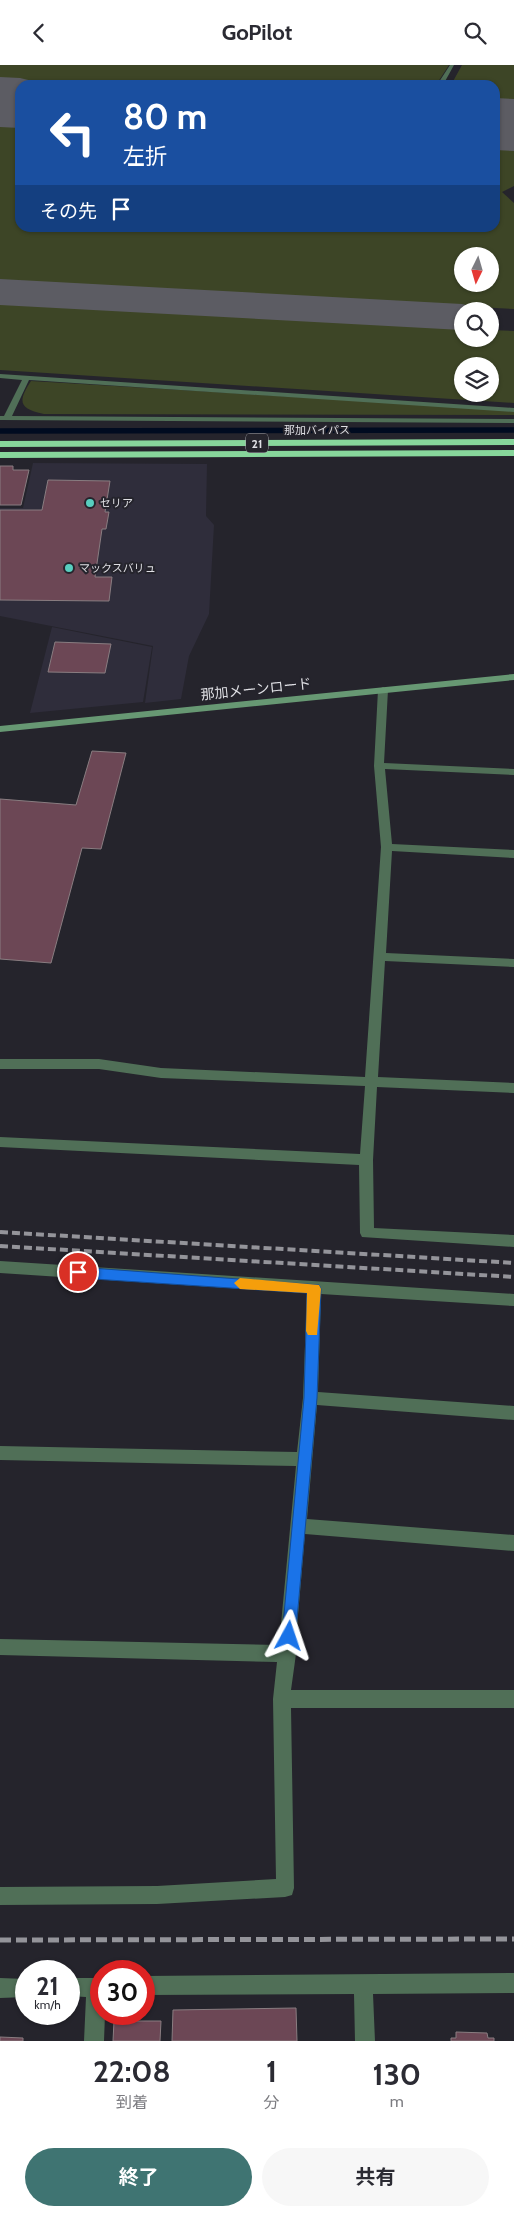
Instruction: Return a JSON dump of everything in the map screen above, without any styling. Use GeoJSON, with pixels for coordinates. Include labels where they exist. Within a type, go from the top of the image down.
{"type":"FeatureCollection","features":[{"type":"Feature","properties":{"kind":"highway","name":"那加バイパス"},"geometry":{"type":"LineString","coordinates":[[0,444],[514,442]]}},
{"type":"Feature","properties":{"kind":"highway","name":"那加バイパス"},"geometry":{"type":"LineString","coordinates":[[0,455],[514,453]]}},
{"type":"Feature","properties":{"kind":"street","name":"那加メーンロード"},"geometry":{"type":"LineString","coordinates":[[0,729],[514,677]]}},
{"type":"Feature","properties":{"kind":"street"},"geometry":{"type":"LineString","coordinates":[[383,690],[379,766],[387,847],[373,1081],[366,1160],[367,1233],[514,1241]]}},
{"type":"Feature","properties":{"kind":"street"},"geometry":{"type":"LineString","coordinates":[[379,766],[514,772]]}},
{"type":"Feature","properties":{"kind":"street"},"geometry":{"type":"LineString","coordinates":[[387,847],[514,855]]}},
{"type":"Feature","properties":{"kind":"street"},"geometry":{"type":"LineString","coordinates":[[381,957],[514,963]]}},
{"type":"Feature","properties":{"kind":"street"},"geometry":{"type":"LineString","coordinates":[[0,1064],[99,1064],[161,1073],[514,1088]]}},
{"type":"Feature","properties":{"kind":"street"},"geometry":{"type":"LineString","coordinates":[[0,1142],[366,1160]]}},
{"type":"Feature","properties":{"kind":"street"},"geometry":{"type":"LineString","coordinates":[[0,1267],[314,1289],[514,1300]]}},
{"type":"Feature","properties":{"kind":"street"},"geometry":{"type":"LineString","coordinates":[[0,1896],[157,1895],[285,1888],[282,1699],[288,1654],[310,1398],[314,1289]]}},
{"type":"Feature","properties":{"kind":"street"},"geometry":{"type":"LineString","coordinates":[[310,1398],[514,1413]]}},
{"type":"Feature","properties":{"kind":"street"},"geometry":{"type":"LineString","coordinates":[[0,1453],[304,1459]]}},
{"type":"Feature","properties":{"kind":"street"},"geometry":{"type":"LineString","coordinates":[[299,1526],[514,1543]]}},
{"type":"Feature","properties":{"kind":"street"},"geometry":{"type":"LineString","coordinates":[[0,1647],[288,1654]]}},
{"type":"Feature","properties":{"kind":"street"},"geometry":{"type":"LineString","coordinates":[[282,1699],[514,1699]]}},
{"type":"Feature","properties":{"kind":"street"},"geometry":{"type":"LineString","coordinates":[[155,1987],[514,1983]]}},
{"type":"Feature","properties":{"kind":"street"},"geometry":{"type":"LineString","coordinates":[[363,1984],[365,2041]]}},
{"type":"Feature","properties":{"kind":"street"},"geometry":{"type":"LineString","coordinates":[[0,1988],[15,1988]]}},
{"type":"Feature","properties":{"kind":"street"},"geometry":{"type":"LineString","coordinates":[[94,2041],[95,2025]]}},
{"type":"Feature","properties":{"kind":"lane"},"geometry":{"type":"LineString","coordinates":[[443,80],[452,65]]}},
{"type":"Feature","properties":{"kind":"lane"},"geometry":{"type":"LineString","coordinates":[[0,376],[514,410]]}},
{"type":"Feature","properties":{"kind":"lane"},"geometry":{"type":"LineString","coordinates":[[26,378],[4,418],[514,421]]}},
{"type":"Feature","properties":{"kind":"shaded area"},"geometry":{"type":"Polygon","coordinates":[[[33,463],[207,464],[206,516],[214,525],[209,614],[189,656],[181,699],[145,703],[153,646],[0,616],[0,508],[23,508],[33,463]]]}},
{"type":"Feature","properties":{"kind":"shaded area"},"geometry":{"type":"Polygon","coordinates":[[[52,627],[152,647],[143,702],[30,713],[52,627]]]}},
{"type":"Feature","properties":{"kind":"green space"},"geometry":{"type":"Polygon","coordinates":[[[0,65],[449,65],[439,80],[15,80],[15,84],[0,84],[0,65]]]}},
{"type":"Feature","properties":{"kind":"green space"},"geometry":{"type":"Polygon","coordinates":[[[462,65],[514,65],[514,106],[500,105],[500,80],[454,80],[462,65]]]}},
{"type":"Feature","properties":{"kind":"green space"},"geometry":{"type":"Polygon","coordinates":[[[0,119],[15,120],[15,232],[500,232],[500,141],[514,142],[514,186],[502,192],[514,203],[514,309],[499,308],[499,302],[454,302],[454,306],[0,282],[0,119]]]}},
{"type":"Feature","properties":{"kind":"green space"},"geometry":{"type":"Polygon","coordinates":[[[0,304],[454,329],[454,347],[499,347],[499,330],[514,331],[514,403],[498,402],[499,357],[454,357],[454,399],[0,370],[0,304]]]}},
{"type":"Feature","properties":{"kind":"green space"},"geometry":{"type":"Polygon","coordinates":[[[31,381],[514,410],[514,415],[44,414],[29,410],[23,403],[24,394],[31,381]]]}},
{"type":"Feature","properties":{"kind":"building"},"geometry":{"type":"Polygon","coordinates":[[[0,466],[13,466],[13,470],[29,470],[21,505],[0,505],[0,466]]]}},
{"type":"Feature","properties":{"kind":"building"},"geometry":{"type":"Polygon","coordinates":[[[48,480],[110,481],[105,512],[109,512],[106,529],[102,529],[95,577],[112,577],[109,601],[0,600],[0,510],[42,510],[48,480]]]}},
{"type":"Feature","properties":{"kind":"building"},"geometry":{"type":"Polygon","coordinates":[[[55,642],[111,644],[105,673],[48,672],[55,642]]]}},
{"type":"Feature","properties":{"kind":"building"},"geometry":{"type":"Polygon","coordinates":[[[92,751],[126,753],[101,849],[82,848],[51,963],[0,959],[0,799],[76,805],[92,751]]]}},
{"type":"Feature","properties":{"kind":"building"},"geometry":{"type":"Polygon","coordinates":[[[296,2008],[297,2041],[172,2041],[173,2010],[296,2008]]]}},
{"type":"Feature","properties":{"kind":"building"},"geometry":{"type":"Polygon","coordinates":[[[155,2021],[161,2021],[160,2041],[113,2041],[114,2025],[155,2025],[155,2021]]]}},
{"type":"Feature","properties":{"kind":"building"},"geometry":{"type":"Polygon","coordinates":[[[456,2032],[487,2033],[488,2038],[494,2038],[494,2041],[451,2041],[451,2038],[456,2038],[456,2032]]]}},
{"type":"Feature","properties":{"kind":"building"},"geometry":{"type":"Polygon","coordinates":[[[0,2037],[23,2038],[23,2041],[0,2041],[0,2037]]]}},
{"type":"Feature","properties":{"kind":"waterway"},"geometry":{"type":"LineString","coordinates":[[0,431],[514,430]]}},
{"type":"Feature","properties":{"kind":"taxiway"},"geometry":{"type":"LineString","coordinates":[[0,292],[454,317]]}},
{"type":"Feature","properties":{"kind":"runway"},"geometry":{"type":"LineString","coordinates":[[0,102],[15,103]]}},
{"type":"Feature","properties":{"kind":"runway"},"geometry":{"type":"LineString","coordinates":[[500,124],[514,125]]}},
{"type":"Feature","properties":{"kind":"railway"},"geometry":{"type":"LineString","coordinates":[[0,1232],[514,1263]]}},
{"type":"Feature","properties":{"kind":"railway"},"geometry":{"type":"LineString","coordinates":[[0,1246],[514,1277]]}},
{"type":"Feature","properties":{"kind":"railway"},"geometry":{"type":"LineString","coordinates":[[0,1940],[514,1939]]}},
{"type":"Feature","properties":{"kind":"slow traffic"},"geometry":{"type":"LineString","coordinates":[[240,1283],[314,1289],[313,1331]]}},
{"type":"Feature","properties":{"kind":"place","name":"セリア"},"geometry":{"type":"Point","coordinates":[90,503]}},
{"type":"Feature","properties":{"kind":"place","name":"マックスバリュ"},"geometry":{"type":"Point","coordinates":[69,568]}},
{"type":"Feature","properties":{"kind":"route"},"geometry":{"type":"LineString","coordinates":[[78,1272],[314,1289],[310,1398],[289,1636]]}}]}
